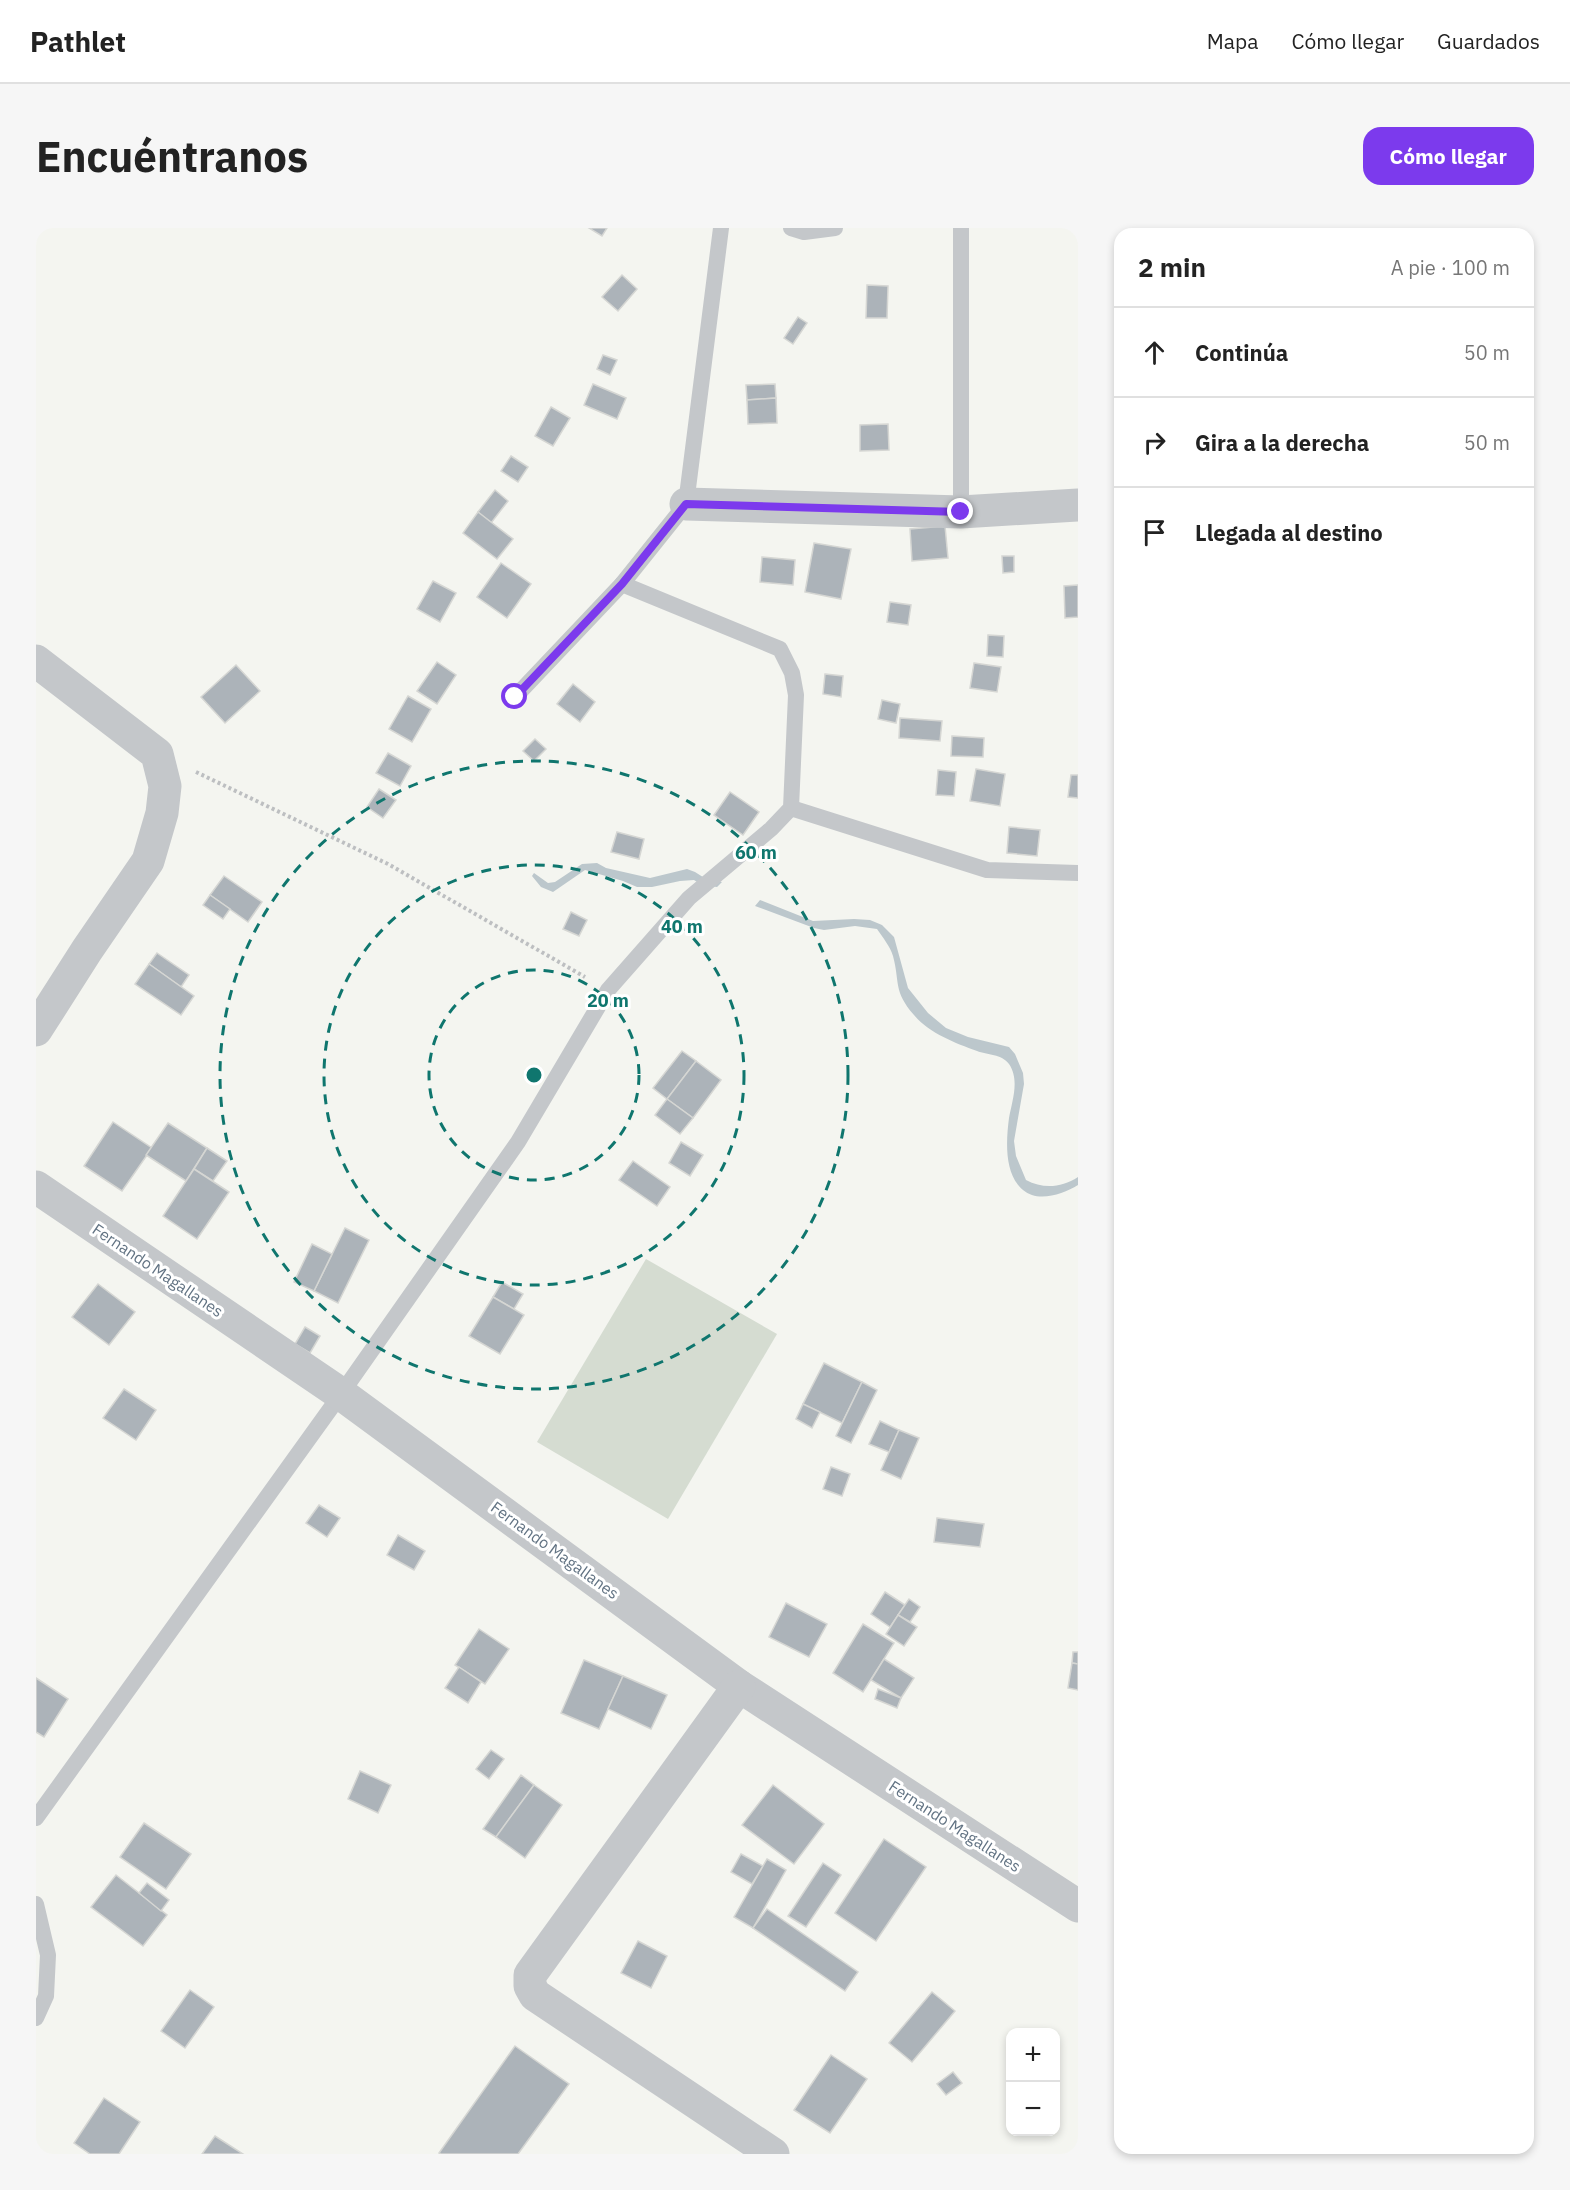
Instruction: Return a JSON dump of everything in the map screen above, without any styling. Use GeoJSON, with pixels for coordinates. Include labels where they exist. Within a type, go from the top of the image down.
{"type":"FeatureCollection","features":[{"type":"Feature","properties":{"kind":"street"},"geometry":{"type":"LineString","coordinates":[[686,504],[961,512],[1078,505]]}},
{"type":"Feature","properties":{"kind":"street"},"geometry":{"type":"LineString","coordinates":[[36,661],[158,754],[165,786],[162,813],[148,861],[36,1030]]}},
{"type":"Feature","properties":{"kind":"street","name":"Fernando Magallanes"},"geometry":{"type":"LineString","coordinates":[[36,1187],[341,1394],[739,1686],[1078,1906]]}},
{"type":"Feature","properties":{"kind":"street"},"geometry":{"type":"LineString","coordinates":[[739,1686],[530,1975],[530,1986],[535,1995],[773,2154]]}},
{"type":"Feature","properties":{"kind":"lane"},"geometry":{"type":"LineString","coordinates":[[515,697],[622,584],[686,504],[721,228]]}},
{"type":"Feature","properties":{"kind":"lane"},"geometry":{"type":"LineString","coordinates":[[791,228],[804,232],[835,228]]}},
{"type":"Feature","properties":{"kind":"lane"},"geometry":{"type":"LineString","coordinates":[[961,228],[961,512]]}},
{"type":"Feature","properties":{"kind":"lane"},"geometry":{"type":"LineString","coordinates":[[36,1818],[341,1394],[518,1142],[608,990],[689,898],[771,829],[790,808],[796,695],[792,673],[780,649],[622,584]]}},
{"type":"Feature","properties":{"kind":"lane"},"geometry":{"type":"LineString","coordinates":[[790,808],[987,870],[1078,873]]}},
{"type":"Feature","properties":{"kind":"lane"},"geometry":{"type":"LineString","coordinates":[[36,1904],[48,1955],[46,1996],[36,2018]]}},
{"type":"Feature","properties":{"kind":"path"},"geometry":{"type":"LineString","coordinates":[[158,754],[388,864],[608,990]]}},
{"type":"Feature","properties":{"kind":"shaded area"},"geometry":{"type":"Polygon","coordinates":[[[597,863],[606,868],[650,878],[687,869],[706,879],[722,882],[717,887],[702,885],[694,880],[652,887],[637,887],[585,870],[553,892],[541,887],[532,876],[534,873],[548,883],[555,882],[582,864],[597,863]]]}},
{"type":"Feature","properties":{"kind":"shaded area"},"geometry":{"type":"Polygon","coordinates":[[[760,900],[813,921],[854,919],[870,920],[882,925],[894,937],[908,988],[928,1013],[946,1028],[968,1037],[1009,1047],[1015,1054],[1023,1073],[1024,1084],[1014,1141],[1016,1156],[1026,1180],[1039,1185],[1052,1186],[1078,1177],[1078,1185],[1058,1194],[1043,1197],[1029,1194],[1017,1183],[1009,1166],[1007,1147],[1015,1084],[1009,1064],[998,1057],[951,1041],[920,1021],[907,1007],[900,993],[892,952],[877,929],[855,926],[824,930],[814,928],[755,906],[760,900]]]}},
{"type":"Feature","properties":{"kind":"shaded area"},"geometry":{"type":"Polygon","coordinates":[[[646,1259],[777,1334],[668,1519],[537,1442],[646,1259]]]}},
{"type":"Feature","properties":{"kind":"building"},"geometry":{"type":"Polygon","coordinates":[[[589,228],[607,228],[602,236],[589,228]]]}},
{"type":"Feature","properties":{"kind":"building"},"geometry":{"type":"Polygon","coordinates":[[[622,275],[637,289],[618,311],[602,297],[622,275]]]}},
{"type":"Feature","properties":{"kind":"building"},"geometry":{"type":"Polygon","coordinates":[[[867,285],[888,286],[887,318],[866,318],[867,285]]]}},
{"type":"Feature","properties":{"kind":"building"},"geometry":{"type":"Polygon","coordinates":[[[798,317],[807,323],[793,344],[784,338],[798,317]]]}},
{"type":"Feature","properties":{"kind":"building"},"geometry":{"type":"Polygon","coordinates":[[[603,355],[617,360],[610,375],[597,369],[603,355]]]}},
{"type":"Feature","properties":{"kind":"building"},"geometry":{"type":"Polygon","coordinates":[[[593,384],[626,398],[617,419],[584,405],[593,384]]]}},
{"type":"Feature","properties":{"kind":"building"},"geometry":{"type":"Polygon","coordinates":[[[775,384],[776,398],[747,400],[746,385],[775,384]]]}},
{"type":"Feature","properties":{"kind":"building"},"geometry":{"type":"Polygon","coordinates":[[[776,398],[777,423],[748,424],[747,400],[776,398]]]}},
{"type":"Feature","properties":{"kind":"building"},"geometry":{"type":"Polygon","coordinates":[[[551,407],[570,418],[553,446],[535,436],[551,407]]]}},
{"type":"Feature","properties":{"kind":"building"},"geometry":{"type":"Polygon","coordinates":[[[888,424],[889,450],[860,451],[860,425],[888,424]]]}},
{"type":"Feature","properties":{"kind":"building"},"geometry":{"type":"Polygon","coordinates":[[[511,456],[528,467],[518,482],[501,471],[511,456]]]}},
{"type":"Feature","properties":{"kind":"building"},"geometry":{"type":"Polygon","coordinates":[[[495,490],[508,501],[491,523],[478,512],[495,490]]]}},
{"type":"Feature","properties":{"kind":"building"},"geometry":{"type":"Polygon","coordinates":[[[478,512],[513,539],[497,559],[463,533],[478,512]]]}},
{"type":"Feature","properties":{"kind":"building"},"geometry":{"type":"Polygon","coordinates":[[[945,526],[948,558],[912,561],[910,529],[945,526]]]}},
{"type":"Feature","properties":{"kind":"building"},"geometry":{"type":"Polygon","coordinates":[[[814,543],[851,549],[841,599],[805,592],[814,543]]]}},
{"type":"Feature","properties":{"kind":"building"},"geometry":{"type":"Polygon","coordinates":[[[1002,556],[1014,556],[1014,572],[1003,573],[1002,556]]]}},
{"type":"Feature","properties":{"kind":"building"},"geometry":{"type":"Polygon","coordinates":[[[762,557],[795,560],[793,585],[760,582],[762,557]]]}},
{"type":"Feature","properties":{"kind":"building"},"geometry":{"type":"Polygon","coordinates":[[[501,563],[531,584],[507,618],[477,597],[501,563]]]}},
{"type":"Feature","properties":{"kind":"building"},"geometry":{"type":"Polygon","coordinates":[[[433,581],[456,593],[440,622],[417,609],[433,581]]]}},
{"type":"Feature","properties":{"kind":"building"},"geometry":{"type":"Polygon","coordinates":[[[1078,585],[1078,617],[1065,618],[1064,586],[1078,585]]]}},
{"type":"Feature","properties":{"kind":"building"},"geometry":{"type":"Polygon","coordinates":[[[890,602],[911,605],[908,625],[887,622],[890,602]]]}},
{"type":"Feature","properties":{"kind":"building"},"geometry":{"type":"Polygon","coordinates":[[[988,635],[1004,636],[1003,657],[987,656],[988,635]]]}},
{"type":"Feature","properties":{"kind":"building"},"geometry":{"type":"Polygon","coordinates":[[[437,662],[456,675],[437,704],[417,691],[437,662]]]}},
{"type":"Feature","properties":{"kind":"building"},"geometry":{"type":"Polygon","coordinates":[[[974,663],[1001,667],[997,692],[970,688],[974,663]]]}},
{"type":"Feature","properties":{"kind":"building"},"geometry":{"type":"Polygon","coordinates":[[[236,665],[260,691],[225,723],[201,697],[236,665]]]}},
{"type":"Feature","properties":{"kind":"building"},"geometry":{"type":"Polygon","coordinates":[[[825,674],[843,676],[841,697],[823,694],[825,674]]]}},
{"type":"Feature","properties":{"kind":"building"},"geometry":{"type":"Polygon","coordinates":[[[573,684],[595,702],[580,722],[557,704],[573,684]]]}},
{"type":"Feature","properties":{"kind":"building"},"geometry":{"type":"Polygon","coordinates":[[[408,696],[431,709],[412,742],[389,729],[408,696]]]}},
{"type":"Feature","properties":{"kind":"building"},"geometry":{"type":"Polygon","coordinates":[[[882,700],[900,704],[896,723],[878,719],[882,700]]]}},
{"type":"Feature","properties":{"kind":"building"},"geometry":{"type":"Polygon","coordinates":[[[900,718],[942,721],[940,741],[899,738],[900,718]]]}},
{"type":"Feature","properties":{"kind":"building"},"geometry":{"type":"Polygon","coordinates":[[[952,736],[984,738],[983,757],[951,756],[952,736]]]}},
{"type":"Feature","properties":{"kind":"building"},"geometry":{"type":"Polygon","coordinates":[[[535,739],[546,749],[534,761],[523,751],[535,739]]]}},
{"type":"Feature","properties":{"kind":"building"},"geometry":{"type":"Polygon","coordinates":[[[388,753],[411,766],[400,786],[376,773],[388,753]]]}},
{"type":"Feature","properties":{"kind":"building"},"geometry":{"type":"Polygon","coordinates":[[[976,769],[1005,774],[1000,806],[970,801],[976,769]]]}},
{"type":"Feature","properties":{"kind":"building"},"geometry":{"type":"Polygon","coordinates":[[[938,770],[956,772],[954,796],[936,795],[938,770]]]}},
{"type":"Feature","properties":{"kind":"building"},"geometry":{"type":"Polygon","coordinates":[[[1071,775],[1078,775],[1078,798],[1068,797],[1071,775]]]}},
{"type":"Feature","properties":{"kind":"building"},"geometry":{"type":"Polygon","coordinates":[[[379,789],[396,800],[383,818],[367,807],[379,789]]]}},
{"type":"Feature","properties":{"kind":"building"},"geometry":{"type":"Polygon","coordinates":[[[730,792],[759,812],[743,835],[714,815],[730,792]]]}},
{"type":"Feature","properties":{"kind":"building"},"geometry":{"type":"Polygon","coordinates":[[[1009,827],[1040,830],[1037,856],[1007,853],[1009,827]]]}},
{"type":"Feature","properties":{"kind":"building"},"geometry":{"type":"Polygon","coordinates":[[[617,832],[644,839],[639,859],[611,852],[617,832]]]}},
{"type":"Feature","properties":{"kind":"building"},"geometry":{"type":"Polygon","coordinates":[[[224,876],[262,902],[248,922],[210,895],[224,876]]]}},
{"type":"Feature","properties":{"kind":"building"},"geometry":{"type":"Polygon","coordinates":[[[210,895],[230,909],[223,919],[203,905],[210,895]]]}},
{"type":"Feature","properties":{"kind":"building"},"geometry":{"type":"Polygon","coordinates":[[[571,912],[587,920],[579,936],[563,929],[571,912]]]}},
{"type":"Feature","properties":{"kind":"building"},"geometry":{"type":"Polygon","coordinates":[[[157,953],[189,975],[181,987],[149,964],[157,953]]]}},
{"type":"Feature","properties":{"kind":"building"},"geometry":{"type":"Polygon","coordinates":[[[149,964],[194,996],[181,1015],[135,984],[149,964]]]}},
{"type":"Feature","properties":{"kind":"building"},"geometry":{"type":"Polygon","coordinates":[[[682,1051],[696,1061],[667,1099],[653,1088],[682,1051]]]}},
{"type":"Feature","properties":{"kind":"building"},"geometry":{"type":"Polygon","coordinates":[[[696,1061],[721,1080],[693,1118],[667,1099],[696,1061]]]}},
{"type":"Feature","properties":{"kind":"building"},"geometry":{"type":"Polygon","coordinates":[[[667,1099],[693,1118],[680,1134],[655,1115],[667,1099]]]}},
{"type":"Feature","properties":{"kind":"building"},"geometry":{"type":"Polygon","coordinates":[[[113,1122],[152,1148],[122,1191],[84,1166],[113,1122]]]}},
{"type":"Feature","properties":{"kind":"building"},"geometry":{"type":"Polygon","coordinates":[[[168,1123],[207,1148],[186,1181],[146,1155],[168,1123]]]}},
{"type":"Feature","properties":{"kind":"building"},"geometry":{"type":"Polygon","coordinates":[[[681,1142],[703,1155],[690,1176],[669,1163],[681,1142]]]}},
{"type":"Feature","properties":{"kind":"building"},"geometry":{"type":"Polygon","coordinates":[[[207,1148],[227,1161],[213,1181],[194,1169],[207,1148]]]}},
{"type":"Feature","properties":{"kind":"building"},"geometry":{"type":"Polygon","coordinates":[[[633,1161],[670,1187],[657,1206],[619,1180],[633,1161]]]}},
{"type":"Feature","properties":{"kind":"building"},"geometry":{"type":"Polygon","coordinates":[[[194,1169],[229,1192],[197,1239],[163,1216],[194,1169]]]}},
{"type":"Feature","properties":{"kind":"building"},"geometry":{"type":"Polygon","coordinates":[[[345,1228],[369,1240],[338,1303],[314,1291],[345,1228]]]}},
{"type":"Feature","properties":{"kind":"building"},"geometry":{"type":"Polygon","coordinates":[[[312,1244],[332,1254],[314,1291],[294,1282],[312,1244]]]}},
{"type":"Feature","properties":{"kind":"building"},"geometry":{"type":"Polygon","coordinates":[[[502,1282],[523,1294],[514,1309],[493,1297],[502,1282]]]}},
{"type":"Feature","properties":{"kind":"building"},"geometry":{"type":"Polygon","coordinates":[[[98,1284],[135,1312],[109,1345],[72,1317],[98,1284]]]}},
{"type":"Feature","properties":{"kind":"building"},"geometry":{"type":"Polygon","coordinates":[[[493,1297],[524,1315],[500,1354],[469,1336],[493,1297]]]}},
{"type":"Feature","properties":{"kind":"building"},"geometry":{"type":"Polygon","coordinates":[[[305,1327],[320,1336],[310,1353],[295,1344],[305,1327]]]}},
{"type":"Feature","properties":{"kind":"building"},"geometry":{"type":"Polygon","coordinates":[[[824,1363],[862,1382],[842,1423],[803,1404],[824,1363]]]}},
{"type":"Feature","properties":{"kind":"building"},"geometry":{"type":"Polygon","coordinates":[[[862,1382],[877,1390],[851,1443],[836,1436],[862,1382]]]}},
{"type":"Feature","properties":{"kind":"building"},"geometry":{"type":"Polygon","coordinates":[[[124,1389],[156,1410],[136,1440],[103,1418],[124,1389]]]}},
{"type":"Feature","properties":{"kind":"building"},"geometry":{"type":"Polygon","coordinates":[[[803,1404],[820,1412],[812,1428],[796,1419],[803,1404]]]}},
{"type":"Feature","properties":{"kind":"building"},"geometry":{"type":"Polygon","coordinates":[[[880,1421],[899,1430],[889,1452],[869,1444],[880,1421]]]}},
{"type":"Feature","properties":{"kind":"building"},"geometry":{"type":"Polygon","coordinates":[[[899,1430],[919,1438],[901,1479],[881,1470],[899,1430]]]}},
{"type":"Feature","properties":{"kind":"building"},"geometry":{"type":"Polygon","coordinates":[[[831,1467],[850,1474],[842,1496],[823,1489],[831,1467]]]}},
{"type":"Feature","properties":{"kind":"building"},"geometry":{"type":"Polygon","coordinates":[[[319,1505],[340,1518],[327,1537],[306,1523],[319,1505]]]}},
{"type":"Feature","properties":{"kind":"building"},"geometry":{"type":"Polygon","coordinates":[[[937,1518],[984,1524],[980,1547],[934,1542],[937,1518]]]}},
{"type":"Feature","properties":{"kind":"building"},"geometry":{"type":"Polygon","coordinates":[[[398,1535],[425,1551],[414,1570],[387,1555],[398,1535]]]}},
{"type":"Feature","properties":{"kind":"building"},"geometry":{"type":"Polygon","coordinates":[[[885,1592],[905,1605],[890,1627],[871,1614],[885,1592]]]}},
{"type":"Feature","properties":{"kind":"building"},"geometry":{"type":"Polygon","coordinates":[[[909,1599],[920,1607],[910,1622],[898,1615],[909,1599]]]}},
{"type":"Feature","properties":{"kind":"building"},"geometry":{"type":"Polygon","coordinates":[[[786,1603],[827,1624],[809,1657],[769,1637],[786,1603]]]}},
{"type":"Feature","properties":{"kind":"building"},"geometry":{"type":"Polygon","coordinates":[[[898,1615],[917,1627],[904,1646],[886,1634],[898,1615]]]}},
{"type":"Feature","properties":{"kind":"building"},"geometry":{"type":"Polygon","coordinates":[[[863,1624],[894,1643],[863,1692],[833,1673],[863,1624]]]}},
{"type":"Feature","properties":{"kind":"building"},"geometry":{"type":"Polygon","coordinates":[[[479,1629],[509,1649],[485,1684],[455,1665],[479,1629]]]}},
{"type":"Feature","properties":{"kind":"building"},"geometry":{"type":"Polygon","coordinates":[[[1073,1652],[1078,1652],[1078,1664],[1072,1663],[1073,1652]]]}},
{"type":"Feature","properties":{"kind":"building"},"geometry":{"type":"Polygon","coordinates":[[[884,1659],[914,1678],[901,1698],[871,1680],[884,1659]]]}},
{"type":"Feature","properties":{"kind":"building"},"geometry":{"type":"Polygon","coordinates":[[[584,1660],[623,1676],[599,1729],[561,1713],[584,1660]]]}},
{"type":"Feature","properties":{"kind":"building"},"geometry":{"type":"Polygon","coordinates":[[[1072,1663],[1078,1664],[1078,1690],[1068,1688],[1072,1663]]]}},
{"type":"Feature","properties":{"kind":"building"},"geometry":{"type":"Polygon","coordinates":[[[459,1667],[481,1682],[468,1703],[445,1688],[459,1667]]]}},
{"type":"Feature","properties":{"kind":"building"},"geometry":{"type":"Polygon","coordinates":[[[623,1676],[667,1695],[651,1729],[608,1709],[623,1676]]]}},
{"type":"Feature","properties":{"kind":"building"},"geometry":{"type":"Polygon","coordinates":[[[36,1678],[68,1699],[44,1737],[36,1732],[36,1678]]]}},
{"type":"Feature","properties":{"kind":"building"},"geometry":{"type":"Polygon","coordinates":[[[878,1689],[901,1698],[897,1708],[875,1699],[878,1689]]]}},
{"type":"Feature","properties":{"kind":"building"},"geometry":{"type":"Polygon","coordinates":[[[491,1750],[504,1759],[489,1779],[476,1769],[491,1750]]]}},
{"type":"Feature","properties":{"kind":"building"},"geometry":{"type":"Polygon","coordinates":[[[360,1771],[391,1785],[378,1813],[348,1799],[360,1771]]]}},
{"type":"Feature","properties":{"kind":"building"},"geometry":{"type":"Polygon","coordinates":[[[521,1775],[534,1785],[496,1837],[483,1829],[521,1775]]]}},
{"type":"Feature","properties":{"kind":"building"},"geometry":{"type":"Polygon","coordinates":[[[534,1785],[562,1805],[525,1858],[496,1837],[534,1785]]]}},
{"type":"Feature","properties":{"kind":"building"},"geometry":{"type":"Polygon","coordinates":[[[773,1785],[824,1824],[794,1864],[742,1825],[773,1785]]]}},
{"type":"Feature","properties":{"kind":"building"},"geometry":{"type":"Polygon","coordinates":[[[144,1823],[191,1854],[166,1889],[120,1857],[144,1823]]]}},
{"type":"Feature","properties":{"kind":"building"},"geometry":{"type":"Polygon","coordinates":[[[884,1839],[926,1867],[876,1941],[835,1913],[884,1839]]]}},
{"type":"Feature","properties":{"kind":"building"},"geometry":{"type":"Polygon","coordinates":[[[741,1854],[763,1866],[752,1884],[731,1872],[741,1854]]]}},
{"type":"Feature","properties":{"kind":"building"},"geometry":{"type":"Polygon","coordinates":[[[767,1859],[786,1870],[753,1928],[734,1917],[767,1859]]]}},
{"type":"Feature","properties":{"kind":"building"},"geometry":{"type":"Polygon","coordinates":[[[823,1863],[841,1875],[806,1927],[788,1916],[823,1863]]]}},
{"type":"Feature","properties":{"kind":"building"},"geometry":{"type":"Polygon","coordinates":[[[116,1875],[167,1915],[143,1946],[91,1907],[116,1875]]]}},
{"type":"Feature","properties":{"kind":"building"},"geometry":{"type":"Polygon","coordinates":[[[147,1883],[169,1900],[161,1911],[139,1893],[147,1883]]]}},
{"type":"Feature","properties":{"kind":"building"},"geometry":{"type":"Polygon","coordinates":[[[767,1909],[858,1972],[845,1991],[753,1928],[767,1909]]]}},
{"type":"Feature","properties":{"kind":"building"},"geometry":{"type":"Polygon","coordinates":[[[638,1941],[667,1956],[651,1988],[621,1973],[638,1941]]]}},
{"type":"Feature","properties":{"kind":"building"},"geometry":{"type":"Polygon","coordinates":[[[190,1990],[214,2007],[185,2048],[161,2031],[190,1990]]]}},
{"type":"Feature","properties":{"kind":"building"},"geometry":{"type":"Polygon","coordinates":[[[932,1992],[955,2011],[912,2062],[889,2043],[932,1992]]]}},
{"type":"Feature","properties":{"kind":"building"},"geometry":{"type":"Polygon","coordinates":[[[515,2046],[569,2084],[518,2154],[439,2153],[515,2046]]]}},
{"type":"Feature","properties":{"kind":"building"},"geometry":{"type":"Polygon","coordinates":[[[831,2055],[867,2079],[830,2133],[794,2110],[831,2055]]]}},
{"type":"Feature","properties":{"kind":"building"},"geometry":{"type":"Polygon","coordinates":[[[953,2072],[962,2083],[946,2095],[937,2084],[953,2072]]]}},
{"type":"Feature","properties":{"kind":"building"},"geometry":{"type":"Polygon","coordinates":[[[104,2098],[140,2122],[119,2154],[90,2154],[74,2143],[104,2098]]]}},
{"type":"Feature","properties":{"kind":"building"},"geometry":{"type":"Polygon","coordinates":[[[215,2136],[243,2154],[202,2154],[215,2136]]]}},
{"type":"Feature","properties":{"kind":"route"},"geometry":{"type":"LineString","coordinates":[[515,697],[622,584],[686,504],[961,512]]}}]}
